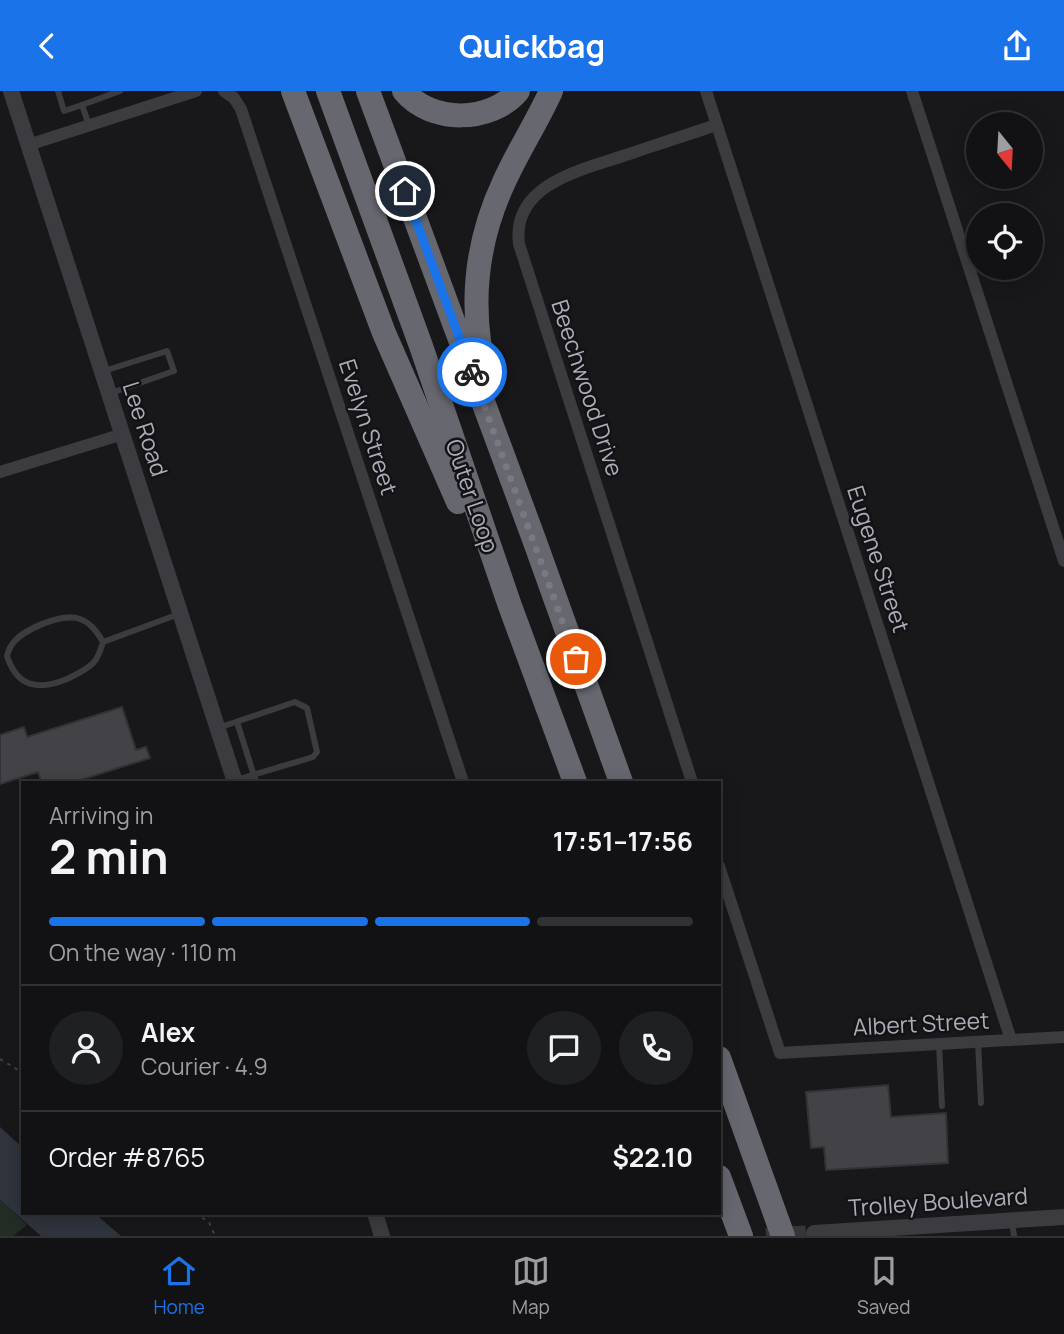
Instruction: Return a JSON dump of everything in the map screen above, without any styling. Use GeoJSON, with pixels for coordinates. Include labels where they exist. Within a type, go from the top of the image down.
{"type":"FeatureCollection","features":[{"type":"Feature","properties":{"kind":"highway"},"geometry":{"type":"LineString","coordinates":[[293,91],[384,333],[439,455],[482,562],[510,605]]}},
{"type":"Feature","properties":{"kind":"highway","name":"Outer Loop"},"geometry":{"type":"LineString","coordinates":[[328,91],[575,781]]}},
{"type":"Feature","properties":{"kind":"highway","name":"Outer Loop"},"geometry":{"type":"LineString","coordinates":[[368,91],[621,781]]}},
{"type":"Feature","properties":{"kind":"highway"},"geometry":{"type":"LineString","coordinates":[[404,91],[409,97],[435,112],[464,116],[491,112],[518,91]]}},
{"type":"Feature","properties":{"kind":"highway"},"geometry":{"type":"LineString","coordinates":[[535,542],[483,365],[477,319],[476,277],[490,214],[504,181],[551,91]]}},
{"type":"Feature","properties":{"kind":"highway"},"geometry":{"type":"LineString","coordinates":[[721,1064],[783,1236]]}},
{"type":"Feature","properties":{"kind":"highway"},"geometry":{"type":"LineString","coordinates":[[721,1182],[741,1236]]}},
{"type":"Feature","properties":{"kind":"street","name":"Lee Road"},"geometry":{"type":"LineString","coordinates":[[10,91],[235,781]]}},
{"type":"Feature","properties":{"kind":"street"},"geometry":{"type":"LineString","coordinates":[[28,145],[196,91]]}},
{"type":"Feature","properties":{"kind":"street","name":"Evelyn Street"},"geometry":{"type":"LineString","coordinates":[[224,91],[234,98],[241,109],[463,781]]}},
{"type":"Feature","properties":{"kind":"street","name":"Eugene Street"},"geometry":{"type":"LineString","coordinates":[[706,91],[1011,1040]]}},
{"type":"Feature","properties":{"kind":"street"},"geometry":{"type":"LineString","coordinates":[[912,91],[1064,561]]}},
{"type":"Feature","properties":{"kind":"street","name":"Beechwood Drive"},"geometry":{"type":"LineString","coordinates":[[692,781],[519,244],[517,229],[521,215],[530,201],[556,180],[716,125]]}},
{"type":"Feature","properties":{"kind":"street"},"geometry":{"type":"LineString","coordinates":[[0,472],[122,434]]}},
{"type":"Feature","properties":{"kind":"street","name":"Albert Street"},"geometry":{"type":"LineString","coordinates":[[721,872],[780,1053],[1064,1037]]}},
{"type":"Feature","properties":{"kind":"street"},"geometry":{"type":"LineString","coordinates":[[376,1215],[382,1236]]}},
{"type":"Feature","properties":{"kind":"street","name":"Trolley Boulevard"},"geometry":{"type":"LineString","coordinates":[[814,1233],[1013,1228],[1064,1217]]}},
{"type":"Feature","properties":{"kind":"lane"},"geometry":{"type":"LineString","coordinates":[[58,91],[64,111],[120,91]]}},
{"type":"Feature","properties":{"kind":"lane"},"geometry":{"type":"LineString","coordinates":[[82,105],[89,125]]}},
{"type":"Feature","properties":{"kind":"lane"},"geometry":{"type":"LineString","coordinates":[[102,371],[167,351],[174,371],[109,394]]}},
{"type":"Feature","properties":{"kind":"lane"},"geometry":{"type":"LineString","coordinates":[[103,642],[94,627],[79,618],[63,618],[45,622],[22,634],[11,645],[6,656],[11,670],[22,681],[37,686],[60,682],[82,672],[96,660],[103,642],[181,614]]}},
{"type":"Feature","properties":{"kind":"lane"},"geometry":{"type":"LineString","coordinates":[[218,728],[295,702],[307,708],[317,752],[313,757],[255,778],[235,781]]}},
{"type":"Feature","properties":{"kind":"lane"},"geometry":{"type":"LineString","coordinates":[[237,722],[255,778]]}},
{"type":"Feature","properties":{"kind":"lane"},"geometry":{"type":"LineString","coordinates":[[978,1042],[981,1103]]}},
{"type":"Feature","properties":{"kind":"lane"},"geometry":{"type":"LineString","coordinates":[[939,1044],[942,1107]]}},
{"type":"Feature","properties":{"kind":"path"},"geometry":{"type":"LineString","coordinates":[[0,1059],[21,1072]]}},
{"type":"Feature","properties":{"kind":"path"},"geometry":{"type":"LineString","coordinates":[[198,1215],[209,1222],[215,1236]]}},
{"type":"Feature","properties":{"kind":"shaded area"},"geometry":{"type":"Polygon","coordinates":[[[0,1127],[21,1146],[21,1215],[96,1215],[121,1236],[41,1236],[0,1200],[0,1127]]]}},
{"type":"Feature","properties":{"kind":"shaded area"},"geometry":{"type":"Polygon","coordinates":[[[0,1200],[27,1225],[13,1236],[0,1236],[0,1200]]]}},
{"type":"Feature","properties":{"kind":"building"},"geometry":{"type":"Polygon","coordinates":[[[122,707],[136,750],[146,747],[150,758],[77,781],[42,781],[38,772],[0,784],[0,735],[24,727],[27,737],[122,707]]]}},
{"type":"Feature","properties":{"kind":"building"},"geometry":{"type":"Polygon","coordinates":[[[888,1085],[891,1117],[946,1113],[948,1163],[826,1170],[824,1147],[811,1148],[806,1092],[888,1085]]]}},
{"type":"Feature","properties":{"kind":"tunnel"},"geometry":{"type":"LineString","coordinates":[[766,1236],[814,1233]]}},
{"type":"Feature","properties":{"kind":"way so far"},"geometry":{"type":"LineString","coordinates":[[472,372],[576,659]]}},
{"type":"Feature","properties":{"kind":"route"},"geometry":{"type":"LineString","coordinates":[[405,191],[472,372]]}}]}
